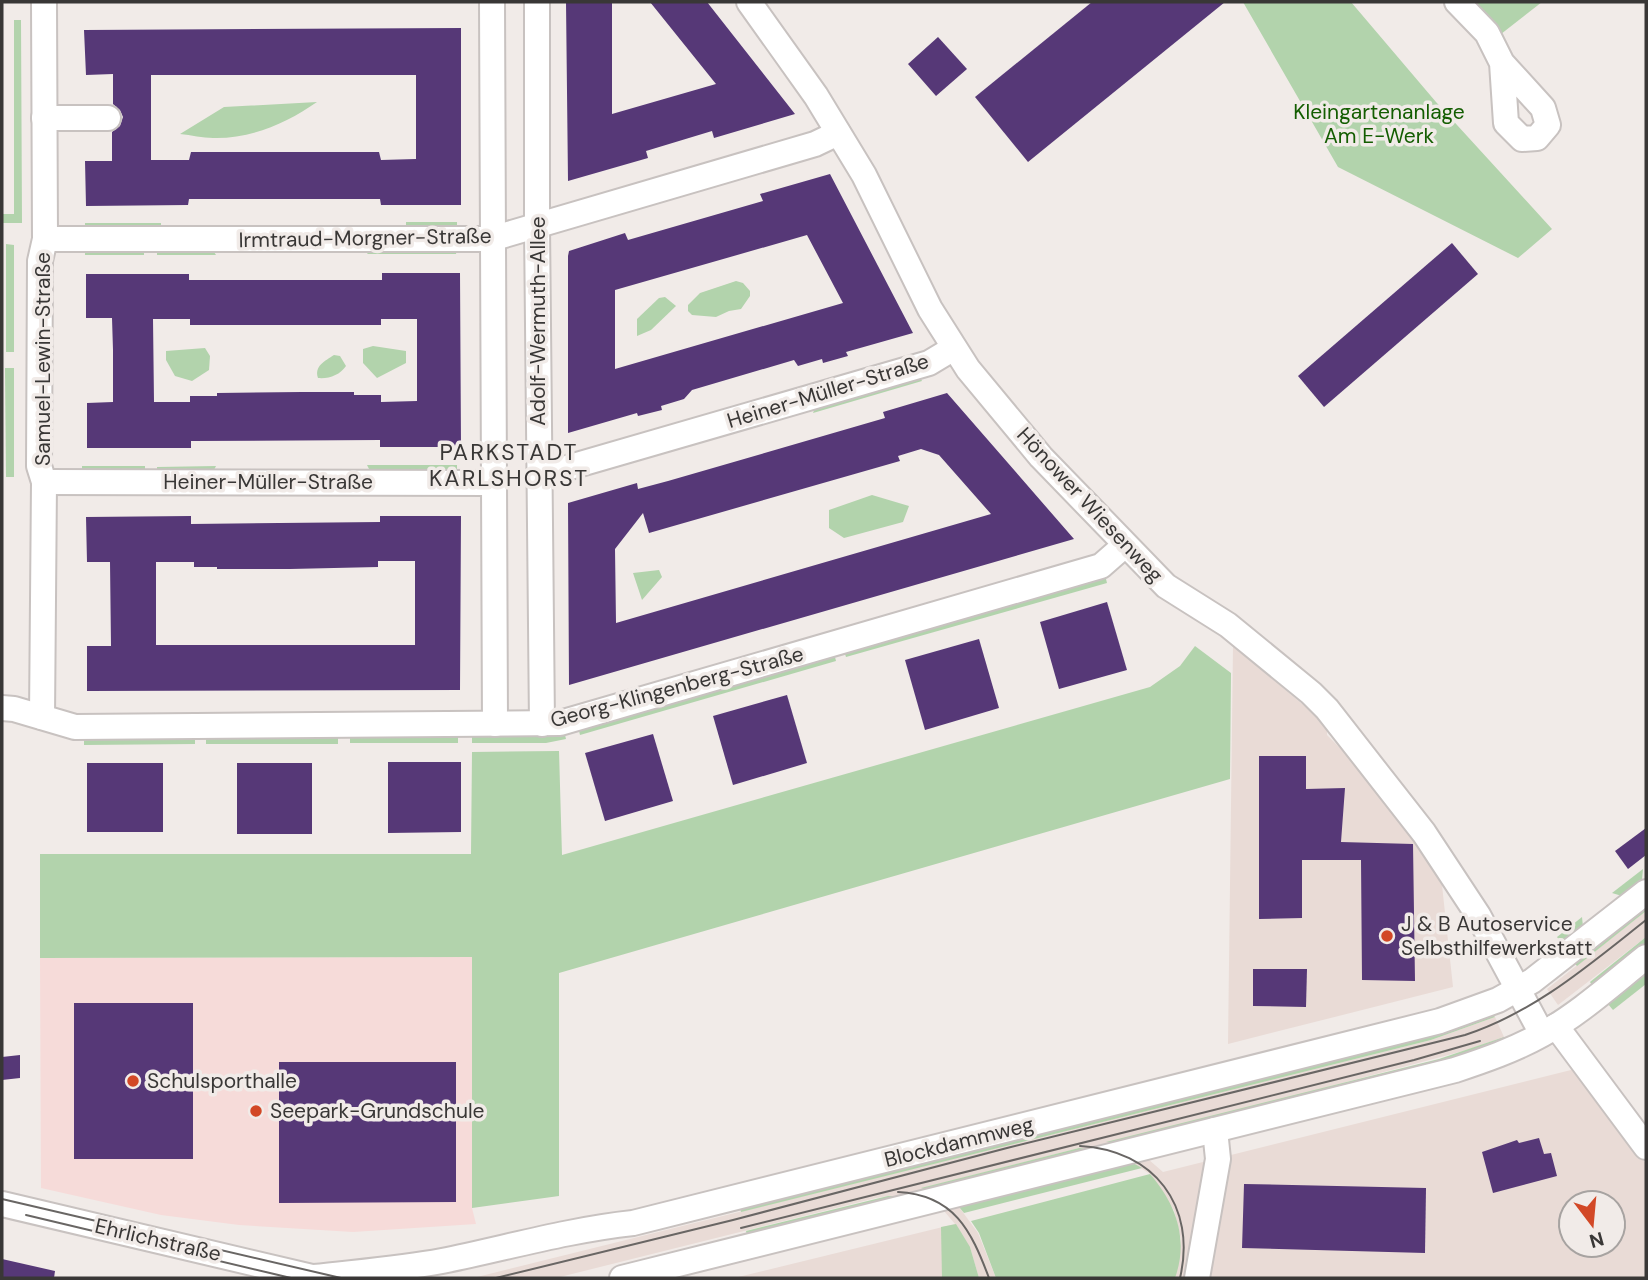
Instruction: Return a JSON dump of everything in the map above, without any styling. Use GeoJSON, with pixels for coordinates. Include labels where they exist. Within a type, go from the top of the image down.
{"type":"FeatureCollection","features":[{"type":"Feature","properties":{"kind":"street","name":"Samuel-Lewin-Straße"},"geometry":{"type":"LineString","coordinates":[[42,717],[44,482],[40,466],[40,261],[45,239],[44,2]]}},
{"type":"Feature","properties":{"kind":"street"},"geometry":{"type":"LineString","coordinates":[[492,2],[495,724]]}},
{"type":"Feature","properties":{"kind":"street","name":"Adolf-Wermuth-Allee"},"geometry":{"type":"LineString","coordinates":[[537,2],[542,724]]}},
{"type":"Feature","properties":{"kind":"street","name":"Hönower Wiesenweg"},"geometry":{"type":"LineString","coordinates":[[749,2],[785,50],[864,175],[930,309],[968,369],[1041,457],[1166,586],[1228,625],[1327,709],[1424,833],[1478,915],[1517,989]]}},
{"type":"Feature","properties":{"kind":"street"},"geometry":{"type":"LineString","coordinates":[[1457,2],[1487,33],[1502,63]]}},
{"type":"Feature","properties":{"kind":"street"},"geometry":{"type":"LineString","coordinates":[[44,118],[108,118]]}},
{"type":"Feature","properties":{"kind":"street","name":"Irmtraud-Morgner-Straße"},"geometry":{"type":"LineString","coordinates":[[45,239],[491,239],[815,144],[838,133]]}},
{"type":"Feature","properties":{"kind":"street","name":"Heiner-Müller-Straße"},"geometry":{"type":"LineString","coordinates":[[539,476],[929,363],[954,348]]}},
{"type":"Feature","properties":{"kind":"street","name":"Heiner-Müller-Straße"},"geometry":{"type":"LineString","coordinates":[[44,482],[492,483]]}},
{"type":"Feature","properties":{"kind":"street","name":"Georg-Klingenberg-Straße"},"geometry":{"type":"LineString","coordinates":[[2,708],[75,726],[561,723],[1101,566],[1125,545]]}},
{"type":"Feature","properties":{"kind":"street","name":"Blockdammweg"},"geometry":{"type":"LineString","coordinates":[[315,1277],[393,1273],[587,1228],[633,1223],[1428,1024],[1475,1010],[1546,972],[1646,892]]}},
{"type":"Feature","properties":{"kind":"street"},"geometry":{"type":"LineString","coordinates":[[622,1278],[1455,1070],[1488,1059],[1549,1030],[1646,957]]}},
{"type":"Feature","properties":{"kind":"street"},"geometry":{"type":"LineString","coordinates":[[1517,989],[1646,1147]]}},
{"type":"Feature","properties":{"kind":"street"},"geometry":{"type":"LineString","coordinates":[[1196,1278],[1218,1159],[1215,1130]]}},
{"type":"Feature","properties":{"kind":"street","name":"Ehrlichstraße"},"geometry":{"type":"LineString","coordinates":[[2,1204],[315,1277]]}},
{"type":"Feature","properties":{"kind":"shaded area"},"geometry":{"type":"Polygon","coordinates":[[[1233,646],[1327,725],[1327,735],[1345,753],[1415,842],[1442,885],[1453,987],[1228,1044],[1233,646]]]}},
{"type":"Feature","properties":{"kind":"shaded area"},"geometry":{"type":"Polygon","coordinates":[[[1646,911],[1646,937],[1558,1005],[1547,989],[1646,911]]]}},
{"type":"Feature","properties":{"kind":"shaded area","name":"Seepark-Grundschule"},"geometry":{"type":"Polygon","coordinates":[[[472,957],[472,1208],[476,1224],[353,1232],[239,1225],[161,1215],[41,1188],[40,958],[472,957]]]}},
{"type":"Feature","properties":{"kind":"shaded area"},"geometry":{"type":"Polygon","coordinates":[[[1495,1017],[1504,1037],[1467,1050],[1116,1143],[1102,1152],[1079,1148],[923,1188],[935,1193],[915,1198],[876,1198],[556,1278],[473,1278],[1431,1040],[1495,1017]]]}},
{"type":"Feature","properties":{"kind":"shaded area"},"geometry":{"type":"Polygon","coordinates":[[[1579,1068],[1646,1164],[1646,1278],[1175,1278],[1181,1239],[1174,1210],[1150,1174],[1133,1163],[1148,1159],[1163,1172],[1579,1068]]]}},
{"type":"Feature","properties":{"kind":"shaded area"},"geometry":{"type":"Polygon","coordinates":[[[959,1207],[978,1233],[996,1278],[979,1278],[970,1247],[967,1278],[734,1278],[955,1224],[944,1211],[959,1207]]]}},
{"type":"Feature","properties":{"kind":"green space","name":"Kleingartenanlage Am E-Werk"},"geometry":{"type":"Polygon","coordinates":[[[1243,2],[1351,2],[1436,102],[1552,229],[1518,258],[1338,167],[1243,2]]]}},
{"type":"Feature","properties":{"kind":"green space"},"geometry":{"type":"Polygon","coordinates":[[[1470,2],[1542,2],[1501,34],[1470,2]]]}},
{"type":"Feature","properties":{"kind":"green space"},"geometry":{"type":"Polygon","coordinates":[[[14,20],[21,20],[22,223],[2,223],[2,214],[14,214],[14,20]]]}},
{"type":"Feature","properties":{"kind":"green space"},"geometry":{"type":"Polygon","coordinates":[[[317,102],[281,123],[255,133],[227,138],[180,134],[224,107],[317,102]]]}},
{"type":"Feature","properties":{"kind":"green space"},"geometry":{"type":"Polygon","coordinates":[[[406,222],[457,222],[457,228],[406,228],[406,222]]]}},
{"type":"Feature","properties":{"kind":"green space"},"geometry":{"type":"Polygon","coordinates":[[[85,223],[161,223],[161,228],[85,229],[85,223]]]}},
{"type":"Feature","properties":{"kind":"green space"},"geometry":{"type":"Polygon","coordinates":[[[6,244],[14,245],[14,352],[6,352],[6,244]]]}},
{"type":"Feature","properties":{"kind":"green space"},"geometry":{"type":"Polygon","coordinates":[[[457,248],[456,254],[367,254],[371,249],[457,248]]]}},
{"type":"Feature","properties":{"kind":"green space"},"geometry":{"type":"Polygon","coordinates":[[[85,249],[144,249],[144,255],[85,255],[85,249]]]}},
{"type":"Feature","properties":{"kind":"green space"},"geometry":{"type":"Polygon","coordinates":[[[157,249],[212,249],[216,255],[157,255],[157,249]]]}},
{"type":"Feature","properties":{"kind":"green space"},"geometry":{"type":"Polygon","coordinates":[[[736,281],[743,283],[750,291],[750,296],[741,309],[716,317],[692,315],[688,311],[688,305],[700,293],[736,281]]]}},
{"type":"Feature","properties":{"kind":"green space"},"geometry":{"type":"Polygon","coordinates":[[[665,297],[676,306],[651,330],[637,336],[637,319],[659,298],[665,297]]]}},
{"type":"Feature","properties":{"kind":"green space"},"geometry":{"type":"Polygon","coordinates":[[[373,346],[406,351],[406,363],[377,378],[363,363],[363,349],[373,346]]]}},
{"type":"Feature","properties":{"kind":"green space"},"geometry":{"type":"Polygon","coordinates":[[[205,348],[210,356],[209,370],[192,381],[175,376],[166,360],[166,351],[205,348]]]}},
{"type":"Feature","properties":{"kind":"green space"},"geometry":{"type":"Polygon","coordinates":[[[334,355],[340,356],[346,366],[334,376],[318,378],[319,367],[334,355]]]}},
{"type":"Feature","properties":{"kind":"green space"},"geometry":{"type":"Polygon","coordinates":[[[5,368],[14,368],[14,477],[6,477],[5,368]]]}},
{"type":"Feature","properties":{"kind":"green space"},"geometry":{"type":"Polygon","coordinates":[[[920,377],[922,381],[813,413],[815,408],[920,377]]]}},
{"type":"Feature","properties":{"kind":"green space"},"geometry":{"type":"Polygon","coordinates":[[[367,465],[457,465],[457,471],[370,471],[367,465]]]}},
{"type":"Feature","properties":{"kind":"green space"},"geometry":{"type":"Polygon","coordinates":[[[82,466],[145,466],[145,471],[82,472],[82,466]]]}},
{"type":"Feature","properties":{"kind":"green space"},"geometry":{"type":"Polygon","coordinates":[[[216,466],[213,472],[157,472],[157,467],[216,466]]]}},
{"type":"Feature","properties":{"kind":"green space"},"geometry":{"type":"Polygon","coordinates":[[[872,495],[909,506],[903,522],[844,538],[829,528],[829,510],[872,495]]]}},
{"type":"Feature","properties":{"kind":"green space"},"geometry":{"type":"Polygon","coordinates":[[[659,570],[662,577],[642,600],[633,573],[659,570]]]}},
{"type":"Feature","properties":{"kind":"green space"},"geometry":{"type":"Polygon","coordinates":[[[1105,575],[1107,583],[846,657],[844,651],[1105,575]]]}},
{"type":"Feature","properties":{"kind":"green space"},"geometry":{"type":"Polygon","coordinates":[[[1195,646],[1231,673],[1230,779],[559,973],[559,1196],[472,1208],[472,957],[40,958],[40,854],[471,854],[472,752],[559,751],[562,855],[1150,687],[1180,666],[1195,646]]]}},
{"type":"Feature","properties":{"kind":"green space"},"geometry":{"type":"Polygon","coordinates":[[[834,653],[836,661],[580,735],[578,727],[834,653]]]}},
{"type":"Feature","properties":{"kind":"green space"},"geometry":{"type":"Polygon","coordinates":[[[564,731],[566,739],[546,743],[472,743],[472,734],[564,731]]]}},
{"type":"Feature","properties":{"kind":"green space"},"geometry":{"type":"Polygon","coordinates":[[[195,735],[195,744],[84,745],[84,736],[195,735]]]}},
{"type":"Feature","properties":{"kind":"green space"},"geometry":{"type":"Polygon","coordinates":[[[206,735],[338,735],[338,744],[206,744],[206,735]]]}},
{"type":"Feature","properties":{"kind":"green space"},"geometry":{"type":"Polygon","coordinates":[[[350,735],[458,735],[458,743],[350,743],[350,735]]]}},
{"type":"Feature","properties":{"kind":"green space"},"geometry":{"type":"Polygon","coordinates":[[[1643,869],[1642,880],[1622,896],[1612,893],[1643,869]]]}},
{"type":"Feature","properties":{"kind":"green space"},"geometry":{"type":"Polygon","coordinates":[[[1646,899],[1646,911],[1577,966],[1571,959],[1646,899]]]}},
{"type":"Feature","properties":{"kind":"green space"},"geometry":{"type":"Polygon","coordinates":[[[1582,917],[1583,927],[1561,943],[1557,937],[1582,917]]]}},
{"type":"Feature","properties":{"kind":"green space"},"geometry":{"type":"Polygon","coordinates":[[[1646,937],[1646,949],[1595,989],[1590,982],[1646,937]]]}},
{"type":"Feature","properties":{"kind":"green space"},"geometry":{"type":"Polygon","coordinates":[[[1646,973],[1646,984],[1613,1010],[1608,1004],[1646,973]]]}},
{"type":"Feature","properties":{"kind":"green space"},"geometry":{"type":"Polygon","coordinates":[[[1492,1014],[1495,1017],[1431,1040],[741,1212],[739,1203],[1492,1014]]]}},
{"type":"Feature","properties":{"kind":"green space"},"geometry":{"type":"Polygon","coordinates":[[[1504,1037],[1502,1046],[1116,1143],[1106,1142],[1439,1059],[1504,1037]]]}},
{"type":"Feature","properties":{"kind":"green space"},"geometry":{"type":"Polygon","coordinates":[[[1079,1148],[1097,1150],[935,1193],[921,1188],[1079,1148]]]}},
{"type":"Feature","properties":{"kind":"green space"},"geometry":{"type":"Polygon","coordinates":[[[1133,1163],[1142,1168],[964,1213],[959,1207],[1133,1163]]]}},
{"type":"Feature","properties":{"kind":"green space"},"geometry":{"type":"Polygon","coordinates":[[[1150,1174],[1167,1197],[1177,1223],[1181,1250],[1175,1278],[996,1278],[979,1233],[971,1221],[1150,1174]]]}},
{"type":"Feature","properties":{"kind":"green space"},"geometry":{"type":"Polygon","coordinates":[[[888,1196],[903,1196],[748,1240],[746,1231],[888,1196]]]}},
{"type":"Feature","properties":{"kind":"green space"},"geometry":{"type":"Polygon","coordinates":[[[956,1224],[970,1247],[979,1278],[942,1278],[941,1227],[956,1224]]]}},
{"type":"Feature","properties":{"kind":"building"},"geometry":{"type":"Polygon","coordinates":[[[566,2],[612,2],[612,114],[716,84],[650,2],[707,2],[795,114],[714,138],[712,131],[646,151],[648,158],[568,181],[566,2]]]}},
{"type":"Feature","properties":{"kind":"building"},"geometry":{"type":"Polygon","coordinates":[[[1092,2],[1225,2],[1028,162],[975,97],[1092,2]]]}},
{"type":"Feature","properties":{"kind":"building"},"geometry":{"type":"Polygon","coordinates":[[[461,28],[461,205],[381,205],[380,199],[189,199],[188,205],[86,206],[85,161],[112,161],[112,132],[120,126],[123,117],[113,104],[113,74],[86,75],[84,30],[461,28]],[[151,75],[151,160],[189,160],[191,152],[379,152],[381,160],[416,159],[416,75],[151,75]]]}},
{"type":"Feature","properties":{"kind":"building"},"geometry":{"type":"Polygon","coordinates":[[[938,37],[967,69],[936,96],[908,64],[938,37]]]}},
{"type":"Feature","properties":{"kind":"building"},"geometry":{"type":"Polygon","coordinates":[[[830,174],[913,333],[846,352],[848,356],[823,363],[822,359],[798,366],[794,360],[692,390],[684,399],[661,406],[662,410],[638,416],[637,413],[568,433],[569,251],[625,233],[628,240],[763,201],[760,194],[830,174]],[[807,235],[615,290],[615,369],[843,303],[807,235]]]}},
{"type":"Feature","properties":{"kind":"building"},"geometry":{"type":"Polygon","coordinates":[[[1452,243],[1478,274],[1324,407],[1298,376],[1452,243]]]}},
{"type":"Feature","properties":{"kind":"building"},"geometry":{"type":"Polygon","coordinates":[[[382,273],[460,273],[461,447],[380,447],[380,440],[191,441],[191,448],[87,448],[87,403],[113,402],[113,350],[112,318],[86,318],[86,274],[189,274],[189,280],[382,280],[382,273]],[[153,319],[154,402],[190,402],[190,396],[217,396],[217,393],[302,392],[354,392],[354,395],[381,395],[381,402],[417,401],[417,319],[381,319],[381,325],[190,325],[190,319],[153,319]]]}},
{"type":"Feature","properties":{"kind":"building"},"geometry":{"type":"Polygon","coordinates":[[[947,393],[1074,539],[569,685],[568,503],[637,483],[638,489],[668,481],[885,418],[883,412],[947,393]],[[921,449],[898,456],[900,461],[649,533],[643,513],[615,549],[616,623],[991,514],[939,455],[921,449]]]}},
{"type":"Feature","properties":{"kind":"building"},"geometry":{"type":"Polygon","coordinates":[[[191,516],[191,524],[380,522],[380,516],[461,516],[460,690],[87,691],[87,646],[111,646],[110,562],[87,562],[86,517],[191,516]],[[378,561],[378,567],[290,569],[217,569],[194,567],[194,562],[156,562],[156,645],[415,645],[415,561],[378,561]]]}},
{"type":"Feature","properties":{"kind":"building"},"geometry":{"type":"Polygon","coordinates":[[[1107,602],[1127,670],[1059,689],[1040,622],[1107,602]]]}},
{"type":"Feature","properties":{"kind":"building"},"geometry":{"type":"Polygon","coordinates":[[[979,639],[999,708],[925,730],[905,660],[979,639]]]}},
{"type":"Feature","properties":{"kind":"building"},"geometry":{"type":"Polygon","coordinates":[[[787,695],[807,763],[733,785],[713,716],[787,695]]]}},
{"type":"Feature","properties":{"kind":"building"},"geometry":{"type":"Polygon","coordinates":[[[653,734],[673,801],[605,821],[585,753],[653,734]]]}},
{"type":"Feature","properties":{"kind":"building"},"geometry":{"type":"Polygon","coordinates":[[[1259,756],[1306,756],[1306,789],[1345,788],[1341,842],[1413,844],[1415,981],[1362,980],[1361,860],[1302,860],[1302,918],[1259,919],[1259,756]]]}},
{"type":"Feature","properties":{"kind":"building"},"geometry":{"type":"Polygon","coordinates":[[[388,762],[461,762],[461,832],[388,833],[388,762]]]}},
{"type":"Feature","properties":{"kind":"building"},"geometry":{"type":"Polygon","coordinates":[[[87,763],[163,763],[163,832],[87,832],[87,763]]]}},
{"type":"Feature","properties":{"kind":"building"},"geometry":{"type":"Polygon","coordinates":[[[237,763],[312,763],[312,834],[237,834],[237,763]]]}},
{"type":"Feature","properties":{"kind":"building"},"geometry":{"type":"Polygon","coordinates":[[[1646,828],[1646,855],[1628,869],[1615,851],[1646,828]]]}},
{"type":"Feature","properties":{"kind":"building"},"geometry":{"type":"Polygon","coordinates":[[[1253,969],[1307,969],[1306,1007],[1253,1006],[1253,969]]]}},
{"type":"Feature","properties":{"kind":"building","name":"Schulsporthalle"},"geometry":{"type":"Polygon","coordinates":[[[74,1003],[193,1003],[193,1159],[74,1159],[74,1003]]]}},
{"type":"Feature","properties":{"kind":"building"},"geometry":{"type":"Polygon","coordinates":[[[20,1055],[20,1078],[2,1080],[2,1057],[20,1055]]]}},
{"type":"Feature","properties":{"kind":"building"},"geometry":{"type":"Polygon","coordinates":[[[279,1062],[456,1062],[456,1202],[279,1203],[279,1062]]]}},
{"type":"Feature","properties":{"kind":"building"},"geometry":{"type":"Polygon","coordinates":[[[1539,1138],[1544,1154],[1551,1153],[1557,1176],[1493,1193],[1482,1152],[1517,1140],[1519,1143],[1539,1138]]]}},
{"type":"Feature","properties":{"kind":"building"},"geometry":{"type":"Polygon","coordinates":[[[1244,1184],[1426,1188],[1425,1253],[1242,1248],[1244,1184]]]}},
{"type":"Feature","properties":{"kind":"building"},"geometry":{"type":"Polygon","coordinates":[[[2,1259],[55,1271],[54,1278],[2,1278],[2,1259]]]}},
{"type":"Feature","properties":{"kind":"tram line"},"geometry":{"type":"LineString","coordinates":[[496,1278],[1465,1035],[1515,1014],[1538,1000],[1646,920]]}},
{"type":"Feature","properties":{"kind":"tram line"},"geometry":{"type":"LineString","coordinates":[[741,1228],[1414,1060],[1480,1041]]}},
{"type":"Feature","properties":{"kind":"tram line"},"geometry":{"type":"LineString","coordinates":[[1080,1146],[1106,1150],[1129,1158],[1149,1171],[1164,1187],[1175,1206],[1182,1228],[1184,1252],[1180,1278]]}},
{"type":"Feature","properties":{"kind":"tram line"},"geometry":{"type":"LineString","coordinates":[[898,1192],[933,1200],[958,1218],[975,1245],[989,1278]]}},
{"type":"Feature","properties":{"kind":"tram line"},"geometry":{"type":"LineString","coordinates":[[2,1199],[341,1278]]}},
{"type":"Feature","properties":{"kind":"tram line"},"geometry":{"type":"LineString","coordinates":[[26,1215],[291,1278]]}},
{"type":"Feature","properties":{"kind":"place","name":"J & B Autoservice Selbsthilfewerkstatt"},"geometry":{"type":"Point","coordinates":[1387,936]}},
{"type":"Feature","properties":{"kind":"place","name":"Schulsporthalle"},"geometry":{"type":"Point","coordinates":[133,1081]}},
{"type":"Feature","properties":{"kind":"place","name":"Seepark-Grundschule"},"geometry":{"type":"Point","coordinates":[256,1111]}},
{"type":"Feature","properties":{"kind":"district","name":"PARKSTADT KARLSHORST"},"geometry":{"type":"Point","coordinates":[509,465]}}]}
